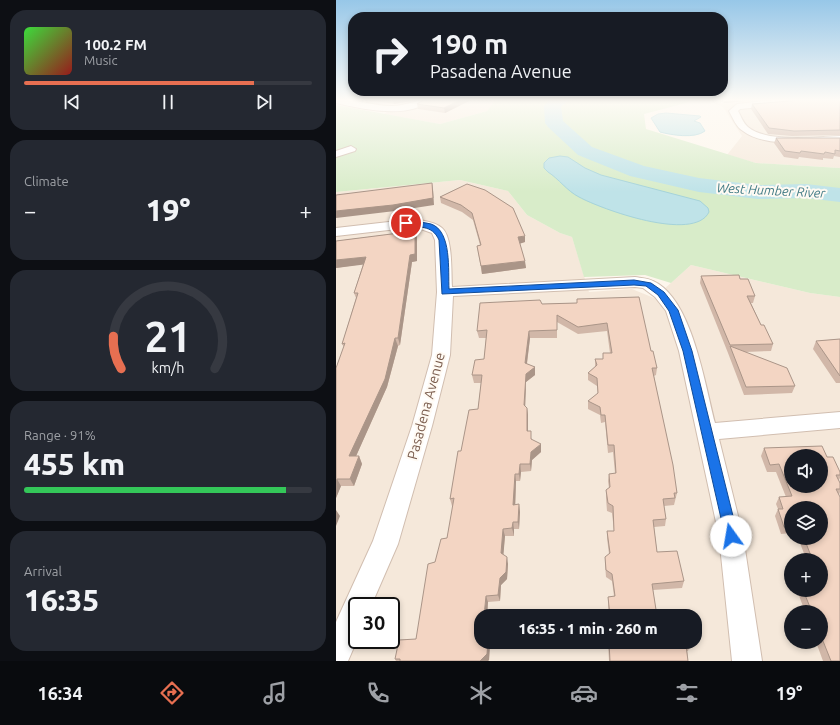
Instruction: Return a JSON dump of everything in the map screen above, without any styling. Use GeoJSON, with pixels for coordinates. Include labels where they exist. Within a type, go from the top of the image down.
{"type":"FeatureCollection","features":[{"type":"Feature","properties":{"kind":"street"},"geometry":{"type":"LineString","coordinates":[[747,130],[756,135],[778,139],[840,140]]}},
{"type":"Feature","properties":{"kind":"street"},"geometry":{"type":"LineString","coordinates":[[336,154],[351,149]]}},
{"type":"Feature","properties":{"kind":"street","name":"Pasadena Avenue"},"geometry":{"type":"LineString","coordinates":[[336,232],[415,223],[429,226],[438,231],[442,240],[445,292],[442,355],[422,426],[384,544],[361,597]]}},
{"type":"Feature","properties":{"kind":"street"},"geometry":{"type":"LineString","coordinates":[[445,292],[634,282],[648,284],[661,294],[674,310],[688,351],[707,432],[731,536],[747,661]]}},
{"type":"Feature","properties":{"kind":"street"},"geometry":{"type":"LineString","coordinates":[[707,432],[840,420]]}},
{"type":"Feature","properties":{"kind":"street","name":"Pasadena Avenue"},"geometry":{"type":"LineString","coordinates":[[336,654],[348,627]]}},
{"type":"Feature","properties":{"kind":"shaded area"},"geometry":{"type":"Polygon","coordinates":[[[738,130],[840,130],[840,168],[756,163],[727,155],[742,136],[738,130]]]}},
{"type":"Feature","properties":{"kind":"shaded area"},"geometry":{"type":"Polygon","coordinates":[[[460,180],[508,191],[527,215],[560,233],[572,237],[589,292],[632,289],[654,298],[691,265],[810,293],[840,297],[840,661],[336,661],[336,192],[460,180]]]}},
{"type":"Feature","properties":{"kind":"green space"},"geometry":{"type":"Polygon","coordinates":[[[336,130],[649,130],[756,163],[840,168],[840,297],[810,293],[691,265],[671,283],[645,275],[584,277],[572,237],[560,233],[527,215],[508,191],[460,180],[336,192],[336,130]]]}},
{"type":"Feature","properties":{"kind":"water"},"geometry":{"type":"Polygon","coordinates":[[[659,130],[705,131],[689,136],[660,132],[659,130]]]}},
{"type":"Feature","properties":{"kind":"water"},"geometry":{"type":"Polygon","coordinates":[[[560,156],[568,157],[585,168],[601,175],[700,201],[708,208],[709,212],[700,221],[685,224],[667,224],[647,221],[606,209],[575,194],[544,168],[544,163],[549,158],[560,156]]]}},
{"type":"Feature","properties":{"kind":"building"},"geometry":{"type":"Polygon","coordinates":[[[784,130],[840,130],[840,130],[784,130]]]}},
{"type":"Feature","properties":{"kind":"building"},"geometry":{"type":"Polygon","coordinates":[[[776,138],[840,138],[840,151],[835,150],[835,154],[825,152],[824,154],[801,151],[800,153],[785,151],[776,138]]]}},
{"type":"Feature","properties":{"kind":"building"},"geometry":{"type":"Polygon","coordinates":[[[432,183],[433,198],[393,205],[336,211],[336,195],[432,183]]]}},
{"type":"Feature","properties":{"kind":"building"},"geometry":{"type":"Polygon","coordinates":[[[467,184],[485,190],[513,208],[525,236],[518,237],[525,261],[481,266],[477,246],[481,245],[472,213],[461,205],[440,197],[467,184]]]}},
{"type":"Feature","properties":{"kind":"building"},"geometry":{"type":"Polygon","coordinates":[[[415,231],[415,254],[410,255],[398,338],[395,338],[385,379],[349,456],[359,456],[350,479],[337,479],[336,481],[336,368],[345,343],[342,344],[358,293],[354,293],[366,257],[336,260],[336,241],[415,231]]]}},
{"type":"Feature","properties":{"kind":"building"},"geometry":{"type":"Polygon","coordinates":[[[739,275],[740,279],[748,279],[755,296],[747,296],[761,325],[764,325],[773,344],[730,345],[701,276],[739,275]]]}},
{"type":"Feature","properties":{"kind":"building"},"geometry":{"type":"Polygon","coordinates":[[[639,297],[651,351],[653,351],[657,368],[652,368],[673,465],[677,493],[674,493],[675,498],[663,499],[666,519],[653,520],[657,552],[677,551],[684,581],[652,584],[656,609],[609,609],[608,597],[615,596],[612,574],[606,570],[605,557],[610,553],[607,531],[614,531],[613,506],[608,503],[606,490],[610,487],[609,474],[616,473],[614,445],[608,445],[605,415],[601,415],[600,407],[588,401],[598,393],[597,378],[588,373],[597,365],[595,359],[603,359],[603,353],[612,353],[607,323],[578,327],[557,315],[557,330],[529,331],[525,363],[535,367],[526,374],[524,405],[527,408],[527,431],[531,431],[531,439],[541,444],[531,452],[530,464],[520,464],[519,474],[515,474],[513,505],[519,504],[518,522],[513,522],[512,528],[503,529],[501,553],[507,557],[506,572],[500,578],[498,595],[486,596],[485,609],[474,609],[474,649],[487,649],[487,654],[480,661],[400,661],[400,659],[395,659],[397,649],[400,649],[400,640],[416,639],[428,564],[435,562],[441,539],[447,538],[454,498],[450,499],[458,451],[461,451],[469,410],[478,409],[482,375],[472,375],[475,360],[484,359],[487,330],[477,331],[480,303],[540,300],[542,304],[577,303],[577,299],[639,297]]]}},
{"type":"Feature","properties":{"kind":"building"},"geometry":{"type":"Polygon","coordinates":[[[840,339],[840,376],[816,341],[840,339]]]}},
{"type":"Feature","properties":{"kind":"building"},"geometry":{"type":"Polygon","coordinates":[[[730,346],[787,368],[795,386],[746,387],[730,346]]]}},
{"type":"Feature","properties":{"kind":"building"},"geometry":{"type":"Polygon","coordinates":[[[822,446],[823,449],[784,449],[784,476],[779,464],[770,465],[764,448],[822,446]]]}},
{"type":"Feature","properties":{"kind":"building"},"geometry":{"type":"Polygon","coordinates":[[[828,457],[833,457],[840,472],[840,475],[836,475],[840,483],[840,489],[836,489],[840,497],[840,661],[831,661],[826,649],[828,649],[828,605],[809,605],[806,597],[828,597],[828,553],[810,553],[807,545],[828,545],[828,501],[784,501],[784,527],[778,509],[783,509],[779,497],[792,496],[791,493],[828,493],[828,457]]]}},
{"type":"Feature","properties":{"kind":"building"},"geometry":{"type":"Polygon","coordinates":[[[609,649],[686,649],[688,661],[610,661],[609,649]]]}},
{"type":"Feature","properties":{"kind":"waterway","name":"West Humber River"},"geometry":{"type":"LineString","coordinates":[[562,130],[585,151],[638,171],[699,185],[758,192],[806,191],[840,195]]}},
{"type":"Feature","properties":{"kind":"route"},"geometry":{"type":"LineString","coordinates":[[406,223],[429,226],[438,231],[442,240],[445,292],[634,282],[648,284],[661,294],[674,310],[688,351],[731,536]]}}]}
